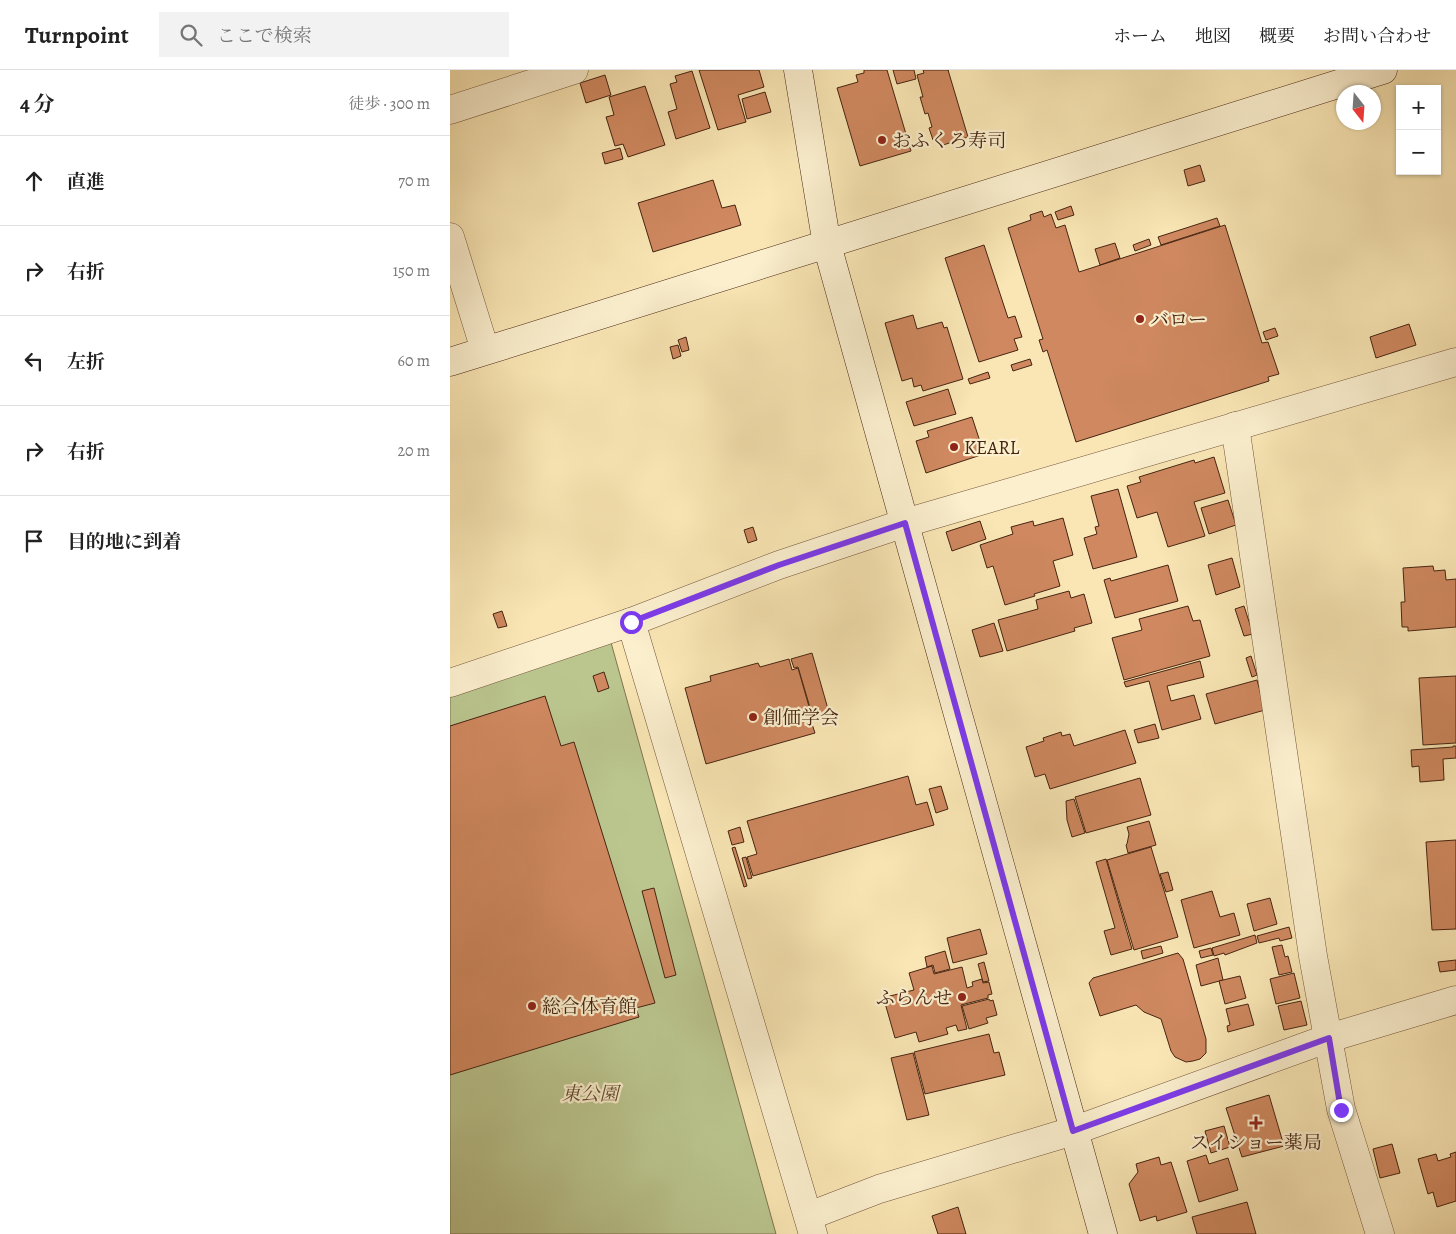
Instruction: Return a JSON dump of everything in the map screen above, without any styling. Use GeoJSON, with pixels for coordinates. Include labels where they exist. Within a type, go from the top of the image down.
{"type":"FeatureCollection","features":[{"type":"Feature","properties":{"kind":"street"},"geometry":{"type":"LineString","coordinates":[[450,110],[574,70]]}},
{"type":"Feature","properties":{"kind":"street"},"geometry":{"type":"LineString","coordinates":[[798,70],[827,245],[1103,1234]]}},
{"type":"Feature","properties":{"kind":"street"},"geometry":{"type":"LineString","coordinates":[[450,362],[1383,70]]}},
{"type":"Feature","properties":{"kind":"street"},"geometry":{"type":"LineString","coordinates":[[450,237],[485,350]]}},
{"type":"Feature","properties":{"kind":"street"},"geometry":{"type":"LineString","coordinates":[[450,683],[631,622],[779,565],[905,523],[1456,362]]}},
{"type":"Feature","properties":{"kind":"street"},"geometry":{"type":"LineString","coordinates":[[1235,426],[1313,956],[1341,1110],[1380,1234]]}},
{"type":"Feature","properties":{"kind":"street"},"geometry":{"type":"LineString","coordinates":[[631,622],[811,1225],[878,1189],[1073,1131],[1329,1038],[1456,1000]]}},
{"type":"Feature","properties":{"kind":"green space","name":"東公園"},"geometry":{"type":"Polygon","coordinates":[[[610,639],[776,1234],[450,1234],[450,688],[610,639]]]}},
{"type":"Feature","properties":{"kind":"building"},"geometry":{"type":"Polygon","coordinates":[[[699,70],[759,70],[764,87],[738,95],[746,122],[718,130],[699,70]]]}},
{"type":"Feature","properties":{"kind":"building"},"geometry":{"type":"Polygon","coordinates":[[[864,70],[887,70],[911,151],[860,166],[837,88],[858,82],[856,75],[864,73],[864,70]]]}},
{"type":"Feature","properties":{"kind":"building"},"geometry":{"type":"Polygon","coordinates":[[[893,70],[914,70],[916,79],[897,84],[893,70]]]}},
{"type":"Feature","properties":{"kind":"building"},"geometry":{"type":"Polygon","coordinates":[[[923,70],[948,70],[968,137],[940,146],[937,139],[933,140],[929,128],[932,127],[928,113],[925,114],[920,97],[923,97],[917,75],[924,73],[923,70]]]}},
{"type":"Feature","properties":{"kind":"building"},"geometry":{"type":"Polygon","coordinates":[[[692,71],[710,128],[676,139],[668,112],[677,109],[670,84],[677,82],[675,76],[692,71]]]}},
{"type":"Feature","properties":{"kind":"building"},"geometry":{"type":"Polygon","coordinates":[[[605,75],[611,95],[586,103],[580,83],[605,75]]]}},
{"type":"Feature","properties":{"kind":"building"},"geometry":{"type":"Polygon","coordinates":[[[645,86],[665,145],[628,157],[623,144],[615,146],[606,117],[614,115],[609,97],[645,86]]]}},
{"type":"Feature","properties":{"kind":"building"},"geometry":{"type":"Polygon","coordinates":[[[765,92],[771,112],[747,119],[742,99],[765,92]]]}},
{"type":"Feature","properties":{"kind":"building"},"geometry":{"type":"Polygon","coordinates":[[[620,148],[623,159],[605,164],[602,153],[620,148]]]}},
{"type":"Feature","properties":{"kind":"building"},"geometry":{"type":"Polygon","coordinates":[[[1200,165],[1205,181],[1188,186],[1184,170],[1200,165]]]}},
{"type":"Feature","properties":{"kind":"building"},"geometry":{"type":"Polygon","coordinates":[[[713,180],[722,208],[735,205],[741,225],[653,252],[638,203],[713,180]]]}},
{"type":"Feature","properties":{"kind":"building"},"geometry":{"type":"Polygon","coordinates":[[[1071,206],[1074,215],[1058,220],[1055,212],[1071,206]]]}},
{"type":"Feature","properties":{"kind":"building"},"geometry":{"type":"Polygon","coordinates":[[[1042,211],[1044,217],[1051,214],[1056,228],[1065,225],[1079,272],[1225,225],[1262,343],[1268,342],[1279,374],[1268,377],[1269,381],[1076,442],[1047,350],[1043,352],[1039,340],[1043,339],[1008,228],[1031,220],[1030,215],[1042,211]]]}},
{"type":"Feature","properties":{"kind":"building"},"geometry":{"type":"Polygon","coordinates":[[[1217,218],[1220,226],[1161,245],[1158,237],[1217,218]]]}},
{"type":"Feature","properties":{"kind":"building"},"geometry":{"type":"Polygon","coordinates":[[[1149,239],[1151,245],[1135,251],[1133,245],[1149,239]]]}},
{"type":"Feature","properties":{"kind":"building"},"geometry":{"type":"Polygon","coordinates":[[[1115,243],[1120,258],[1100,265],[1095,249],[1115,243]]]}},
{"type":"Feature","properties":{"kind":"building"},"geometry":{"type":"Polygon","coordinates":[[[984,245],[1008,318],[1015,316],[1022,337],[1014,339],[1018,350],[979,362],[945,258],[984,245]]]}},
{"type":"Feature","properties":{"kind":"building"},"geometry":{"type":"Polygon","coordinates":[[[913,315],[917,329],[942,322],[944,328],[947,327],[963,379],[923,391],[921,385],[914,387],[912,378],[902,381],[885,323],[913,315]]]}},
{"type":"Feature","properties":{"kind":"building"},"geometry":{"type":"Polygon","coordinates":[[[1409,324],[1416,345],[1376,358],[1370,337],[1409,324]]]}},
{"type":"Feature","properties":{"kind":"building"},"geometry":{"type":"Polygon","coordinates":[[[1275,328],[1278,336],[1266,340],[1263,332],[1275,328]]]}},
{"type":"Feature","properties":{"kind":"building"},"geometry":{"type":"Polygon","coordinates":[[[686,337],[689,350],[682,352],[678,340],[686,337]]]}},
{"type":"Feature","properties":{"kind":"building"},"geometry":{"type":"Polygon","coordinates":[[[678,345],[681,356],[673,359],[670,347],[678,345]]]}},
{"type":"Feature","properties":{"kind":"building"},"geometry":{"type":"Polygon","coordinates":[[[1030,359],[1032,365],[1013,371],[1011,365],[1030,359]]]}},
{"type":"Feature","properties":{"kind":"building"},"geometry":{"type":"Polygon","coordinates":[[[988,372],[990,378],[970,384],[968,379],[988,372]]]}},
{"type":"Feature","properties":{"kind":"building"},"geometry":{"type":"Polygon","coordinates":[[[948,389],[956,414],[914,426],[906,402],[948,389]]]}},
{"type":"Feature","properties":{"kind":"building"},"geometry":{"type":"Polygon","coordinates":[[[972,417],[984,454],[926,473],[916,441],[929,437],[927,431],[972,417]]]}},
{"type":"Feature","properties":{"kind":"building"},"geometry":{"type":"Polygon","coordinates":[[[1214,457],[1225,493],[1194,502],[1205,536],[1168,547],[1157,512],[1137,518],[1127,486],[1141,482],[1139,477],[1194,460],[1195,463],[1214,457]]]}},
{"type":"Feature","properties":{"kind":"building"},"geometry":{"type":"Polygon","coordinates":[[[1118,489],[1137,557],[1093,569],[1084,538],[1097,534],[1095,527],[1099,526],[1091,496],[1118,489]]]}},
{"type":"Feature","properties":{"kind":"building"},"geometry":{"type":"Polygon","coordinates":[[[1228,500],[1236,525],[1209,534],[1201,508],[1228,500]]]}},
{"type":"Feature","properties":{"kind":"building"},"geometry":{"type":"Polygon","coordinates":[[[1063,518],[1073,555],[1053,561],[1060,586],[1005,605],[993,566],[987,568],[980,545],[1013,534],[1011,527],[1033,521],[1034,526],[1063,518]]]}},
{"type":"Feature","properties":{"kind":"building"},"geometry":{"type":"Polygon","coordinates":[[[980,521],[986,539],[952,551],[946,532],[980,521]]]}},
{"type":"Feature","properties":{"kind":"building"},"geometry":{"type":"Polygon","coordinates":[[[753,527],[757,540],[748,543],[744,530],[753,527]]]}},
{"type":"Feature","properties":{"kind":"building"},"geometry":{"type":"Polygon","coordinates":[[[1232,558],[1240,587],[1216,595],[1208,565],[1232,558]]]}},
{"type":"Feature","properties":{"kind":"building"},"geometry":{"type":"Polygon","coordinates":[[[1168,565],[1178,601],[1115,618],[1104,580],[1110,578],[1111,581],[1168,565]]]}},
{"type":"Feature","properties":{"kind":"building"},"geometry":{"type":"Polygon","coordinates":[[[1433,566],[1434,571],[1445,570],[1446,580],[1456,579],[1456,627],[1408,631],[1408,627],[1402,627],[1401,602],[1405,602],[1403,568],[1433,566]]]}},
{"type":"Feature","properties":{"kind":"building"},"geometry":{"type":"Polygon","coordinates":[[[1069,591],[1071,598],[1084,594],[1092,623],[1074,628],[1075,631],[1007,651],[998,620],[1038,609],[1036,600],[1069,591]]]}},
{"type":"Feature","properties":{"kind":"building"},"geometry":{"type":"Polygon","coordinates":[[[1188,606],[1193,621],[1200,620],[1210,656],[1124,680],[1112,638],[1142,630],[1139,619],[1188,606]]]}},
{"type":"Feature","properties":{"kind":"building"},"geometry":{"type":"Polygon","coordinates":[[[1244,606],[1253,634],[1244,636],[1235,609],[1244,606]]]}},
{"type":"Feature","properties":{"kind":"building"},"geometry":{"type":"Polygon","coordinates":[[[502,611],[507,626],[498,628],[493,614],[502,611]]]}},
{"type":"Feature","properties":{"kind":"building"},"geometry":{"type":"Polygon","coordinates":[[[994,623],[1003,651],[980,657],[972,630],[994,623]]]}},
{"type":"Feature","properties":{"kind":"building"},"geometry":{"type":"Polygon","coordinates":[[[812,653],[830,716],[807,722],[805,713],[811,711],[798,667],[794,668],[791,659],[812,653]]]}},
{"type":"Feature","properties":{"kind":"building"},"geometry":{"type":"Polygon","coordinates":[[[1251,656],[1257,675],[1252,677],[1246,658],[1251,656]]]}},
{"type":"Feature","properties":{"kind":"building"},"geometry":{"type":"Polygon","coordinates":[[[789,659],[792,670],[798,668],[810,710],[804,712],[806,722],[811,721],[815,733],[706,764],[685,688],[711,681],[710,676],[758,663],[760,667],[789,659]]]}},
{"type":"Feature","properties":{"kind":"building"},"geometry":{"type":"Polygon","coordinates":[[[1200,661],[1204,677],[1167,686],[1171,701],[1194,695],[1201,719],[1162,730],[1149,681],[1126,687],[1124,682],[1200,661]]]}},
{"type":"Feature","properties":{"kind":"building"},"geometry":{"type":"Polygon","coordinates":[[[604,672],[609,688],[598,692],[593,676],[604,672]]]}},
{"type":"Feature","properties":{"kind":"building"},"geometry":{"type":"Polygon","coordinates":[[[1456,676],[1456,743],[1423,745],[1419,678],[1456,676]]]}},
{"type":"Feature","properties":{"kind":"building"},"geometry":{"type":"Polygon","coordinates":[[[1257,680],[1265,710],[1215,724],[1206,694],[1257,680]]]}},
{"type":"Feature","properties":{"kind":"building"},"geometry":{"type":"Polygon","coordinates":[[[545,696],[561,746],[574,742],[655,1003],[636,1008],[639,1017],[450,1075],[450,726],[545,696]]]}},
{"type":"Feature","properties":{"kind":"building"},"geometry":{"type":"Polygon","coordinates":[[[1155,724],[1159,738],[1138,743],[1134,730],[1155,724]]]}},
{"type":"Feature","properties":{"kind":"building"},"geometry":{"type":"Polygon","coordinates":[[[1125,730],[1136,763],[1050,789],[1045,774],[1035,777],[1026,747],[1044,741],[1043,738],[1061,732],[1062,736],[1070,734],[1074,746],[1125,730]]]}},
{"type":"Feature","properties":{"kind":"building"},"geometry":{"type":"Polygon","coordinates":[[[1456,746],[1456,758],[1443,759],[1444,780],[1420,782],[1419,766],[1412,767],[1411,750],[1456,746]]]}},
{"type":"Feature","properties":{"kind":"building"},"geometry":{"type":"Polygon","coordinates":[[[908,776],[916,805],[927,802],[934,825],[753,876],[747,857],[757,854],[747,821],[908,776]]]}},
{"type":"Feature","properties":{"kind":"building"},"geometry":{"type":"Polygon","coordinates":[[[1140,778],[1151,815],[1086,833],[1075,797],[1140,778]]]}},
{"type":"Feature","properties":{"kind":"building"},"geometry":{"type":"Polygon","coordinates":[[[941,786],[948,809],[936,813],[929,789],[941,786]]]}},
{"type":"Feature","properties":{"kind":"building"},"geometry":{"type":"Polygon","coordinates":[[[1074,799],[1085,833],[1072,837],[1067,820],[1066,801],[1074,799]]]}},
{"type":"Feature","properties":{"kind":"building"},"geometry":{"type":"Polygon","coordinates":[[[1149,821],[1156,845],[1128,853],[1126,845],[1129,834],[1127,827],[1149,821]]]}},
{"type":"Feature","properties":{"kind":"building"},"geometry":{"type":"Polygon","coordinates":[[[740,827],[744,842],[732,845],[728,831],[740,827]]]}},
{"type":"Feature","properties":{"kind":"building"},"geometry":{"type":"Polygon","coordinates":[[[1456,840],[1456,929],[1432,930],[1426,842],[1456,840]]]}},
{"type":"Feature","properties":{"kind":"building"},"geometry":{"type":"Polygon","coordinates":[[[735,847],[747,886],[744,887],[732,848],[735,847]]]}},
{"type":"Feature","properties":{"kind":"building"},"geometry":{"type":"Polygon","coordinates":[[[1151,847],[1178,937],[1134,950],[1107,860],[1151,847]]]}},
{"type":"Feature","properties":{"kind":"building"},"geometry":{"type":"Polygon","coordinates":[[[746,857],[752,878],[748,879],[742,858],[746,857]]]}},
{"type":"Feature","properties":{"kind":"building"},"geometry":{"type":"Polygon","coordinates":[[[1106,859],[1132,949],[1111,955],[1104,931],[1115,928],[1096,862],[1106,859]]]}},
{"type":"Feature","properties":{"kind":"building"},"geometry":{"type":"Polygon","coordinates":[[[1168,872],[1173,890],[1166,892],[1160,874],[1168,872]]]}},
{"type":"Feature","properties":{"kind":"building"},"geometry":{"type":"Polygon","coordinates":[[[654,888],[676,975],[665,978],[642,891],[654,888]]]}},
{"type":"Feature","properties":{"kind":"building"},"geometry":{"type":"Polygon","coordinates":[[[1212,891],[1220,917],[1234,913],[1240,935],[1194,948],[1181,900],[1212,891]]]}},
{"type":"Feature","properties":{"kind":"building"},"geometry":{"type":"Polygon","coordinates":[[[1270,898],[1277,924],[1254,931],[1247,904],[1270,898]]]}},
{"type":"Feature","properties":{"kind":"building"},"geometry":{"type":"Polygon","coordinates":[[[1289,927],[1292,938],[1280,941],[1279,938],[1259,943],[1257,936],[1289,927]]]}},
{"type":"Feature","properties":{"kind":"building"},"geometry":{"type":"Polygon","coordinates":[[[980,929],[987,954],[953,963],[947,938],[980,929]]]}},
{"type":"Feature","properties":{"kind":"building"},"geometry":{"type":"Polygon","coordinates":[[[1255,935],[1257,943],[1225,955],[1224,953],[1214,956],[1212,948],[1255,935]]]}},
{"type":"Feature","properties":{"kind":"building"},"geometry":{"type":"Polygon","coordinates":[[[1282,945],[1285,957],[1288,956],[1292,972],[1279,975],[1272,947],[1282,945]]]}},
{"type":"Feature","properties":{"kind":"building"},"geometry":{"type":"Polygon","coordinates":[[[1161,946],[1163,953],[1143,959],[1141,951],[1161,946]]]}},
{"type":"Feature","properties":{"kind":"building"},"geometry":{"type":"Polygon","coordinates":[[[1211,948],[1213,955],[1201,958],[1199,951],[1211,948]]]}},
{"type":"Feature","properties":{"kind":"building"},"geometry":{"type":"Polygon","coordinates":[[[945,951],[950,969],[935,973],[933,965],[927,967],[925,957],[945,951]]]}},
{"type":"Feature","properties":{"kind":"building"},"geometry":{"type":"Polygon","coordinates":[[[1178,953],[1183,959],[1206,1039],[1206,1053],[1200,1059],[1186,1062],[1175,1057],[1171,1051],[1161,1019],[1144,1012],[1136,1005],[1100,1016],[1089,983],[1093,978],[1178,953]]]}},
{"type":"Feature","properties":{"kind":"building"},"geometry":{"type":"Polygon","coordinates":[[[1218,958],[1223,980],[1201,986],[1196,965],[1218,958]]]}},
{"type":"Feature","properties":{"kind":"building"},"geometry":{"type":"Polygon","coordinates":[[[1456,960],[1456,970],[1440,972],[1438,962],[1456,960]]]}},
{"type":"Feature","properties":{"kind":"building"},"geometry":{"type":"Polygon","coordinates":[[[984,962],[989,981],[983,982],[978,964],[984,962]]]}},
{"type":"Feature","properties":{"kind":"building"},"geometry":{"type":"Polygon","coordinates":[[[932,966],[934,974],[962,967],[967,988],[973,986],[972,982],[982,979],[983,983],[989,982],[992,994],[988,995],[988,998],[961,1005],[967,1029],[958,1031],[956,1025],[946,1028],[948,1034],[919,1042],[916,1032],[895,1038],[885,1003],[888,1002],[886,997],[914,990],[909,973],[932,966]]]}},
{"type":"Feature","properties":{"kind":"building"},"geometry":{"type":"Polygon","coordinates":[[[1294,973],[1300,998],[1276,1004],[1270,979],[1294,973]]]}},
{"type":"Feature","properties":{"kind":"building"},"geometry":{"type":"Polygon","coordinates":[[[1240,976],[1246,998],[1225,1004],[1219,981],[1240,976]]]}},
{"type":"Feature","properties":{"kind":"building"},"geometry":{"type":"Polygon","coordinates":[[[989,999],[990,1001],[993,1000],[997,1015],[986,1018],[988,1023],[969,1029],[962,1006],[989,999]]]}},
{"type":"Feature","properties":{"kind":"building"},"geometry":{"type":"Polygon","coordinates":[[[1301,1001],[1307,1025],[1284,1030],[1278,1006],[1301,1001]]]}},
{"type":"Feature","properties":{"kind":"building"},"geometry":{"type":"Polygon","coordinates":[[[1248,1004],[1254,1025],[1228,1032],[1227,1026],[1230,1025],[1226,1009],[1248,1004]]]}},
{"type":"Feature","properties":{"kind":"building"},"geometry":{"type":"Polygon","coordinates":[[[989,1034],[994,1053],[999,1052],[1005,1075],[925,1094],[914,1052],[989,1034]]]}},
{"type":"Feature","properties":{"kind":"building"},"geometry":{"type":"Polygon","coordinates":[[[913,1053],[929,1115],[907,1120],[891,1058],[913,1053]]]}},
{"type":"Feature","properties":{"kind":"building"},"geometry":{"type":"Polygon","coordinates":[[[1269,1095],[1284,1146],[1242,1157],[1226,1108],[1269,1095]]]}},
{"type":"Feature","properties":{"kind":"building"},"geometry":{"type":"Polygon","coordinates":[[[1224,1126],[1230,1147],[1211,1153],[1205,1131],[1224,1126]]]}},
{"type":"Feature","properties":{"kind":"building"},"geometry":{"type":"Polygon","coordinates":[[[1392,1144],[1400,1173],[1380,1178],[1373,1149],[1392,1144]]]}},
{"type":"Feature","properties":{"kind":"building"},"geometry":{"type":"Polygon","coordinates":[[[1456,1152],[1456,1201],[1437,1207],[1433,1192],[1428,1194],[1418,1159],[1436,1154],[1438,1161],[1451,1157],[1450,1154],[1456,1152]]]}},
{"type":"Feature","properties":{"kind":"building"},"geometry":{"type":"Polygon","coordinates":[[[1206,1155],[1209,1164],[1228,1158],[1238,1190],[1199,1202],[1187,1161],[1206,1155]]]}},
{"type":"Feature","properties":{"kind":"building"},"geometry":{"type":"Polygon","coordinates":[[[1159,1157],[1161,1165],[1171,1162],[1187,1212],[1157,1221],[1156,1216],[1140,1221],[1129,1184],[1138,1172],[1136,1164],[1159,1157]]]}},
{"type":"Feature","properties":{"kind":"building"},"geometry":{"type":"Polygon","coordinates":[[[1247,1202],[1256,1234],[1197,1234],[1192,1217],[1247,1202]]]}},
{"type":"Feature","properties":{"kind":"building"},"geometry":{"type":"Polygon","coordinates":[[[958,1207],[966,1234],[938,1234],[932,1216],[958,1207]]]}},
{"type":"Feature","properties":{"kind":"place","name":"おふくろ寿司"},"geometry":{"type":"Point","coordinates":[882,140]}},
{"type":"Feature","properties":{"kind":"place","name":"バロー"},"geometry":{"type":"Point","coordinates":[1140,319]}},
{"type":"Feature","properties":{"kind":"place","name":"KEARL"},"geometry":{"type":"Point","coordinates":[954,447]}},
{"type":"Feature","properties":{"kind":"place","name":"創価学会"},"geometry":{"type":"Point","coordinates":[753,717]}},
{"type":"Feature","properties":{"kind":"place","name":"ふらんせ"},"geometry":{"type":"Point","coordinates":[962,997]}},
{"type":"Feature","properties":{"kind":"place","name":"総合体育館"},"geometry":{"type":"Point","coordinates":[532,1006]}},
{"type":"Feature","properties":{"kind":"place","name":"スイショー薬局"},"geometry":{"type":"Point","coordinates":[1256,1123]}},
{"type":"Feature","properties":{"kind":"route"},"geometry":{"type":"LineString","coordinates":[[631,622],[779,565],[905,523],[1073,1131],[1329,1038],[1341,1110]]}}]}
